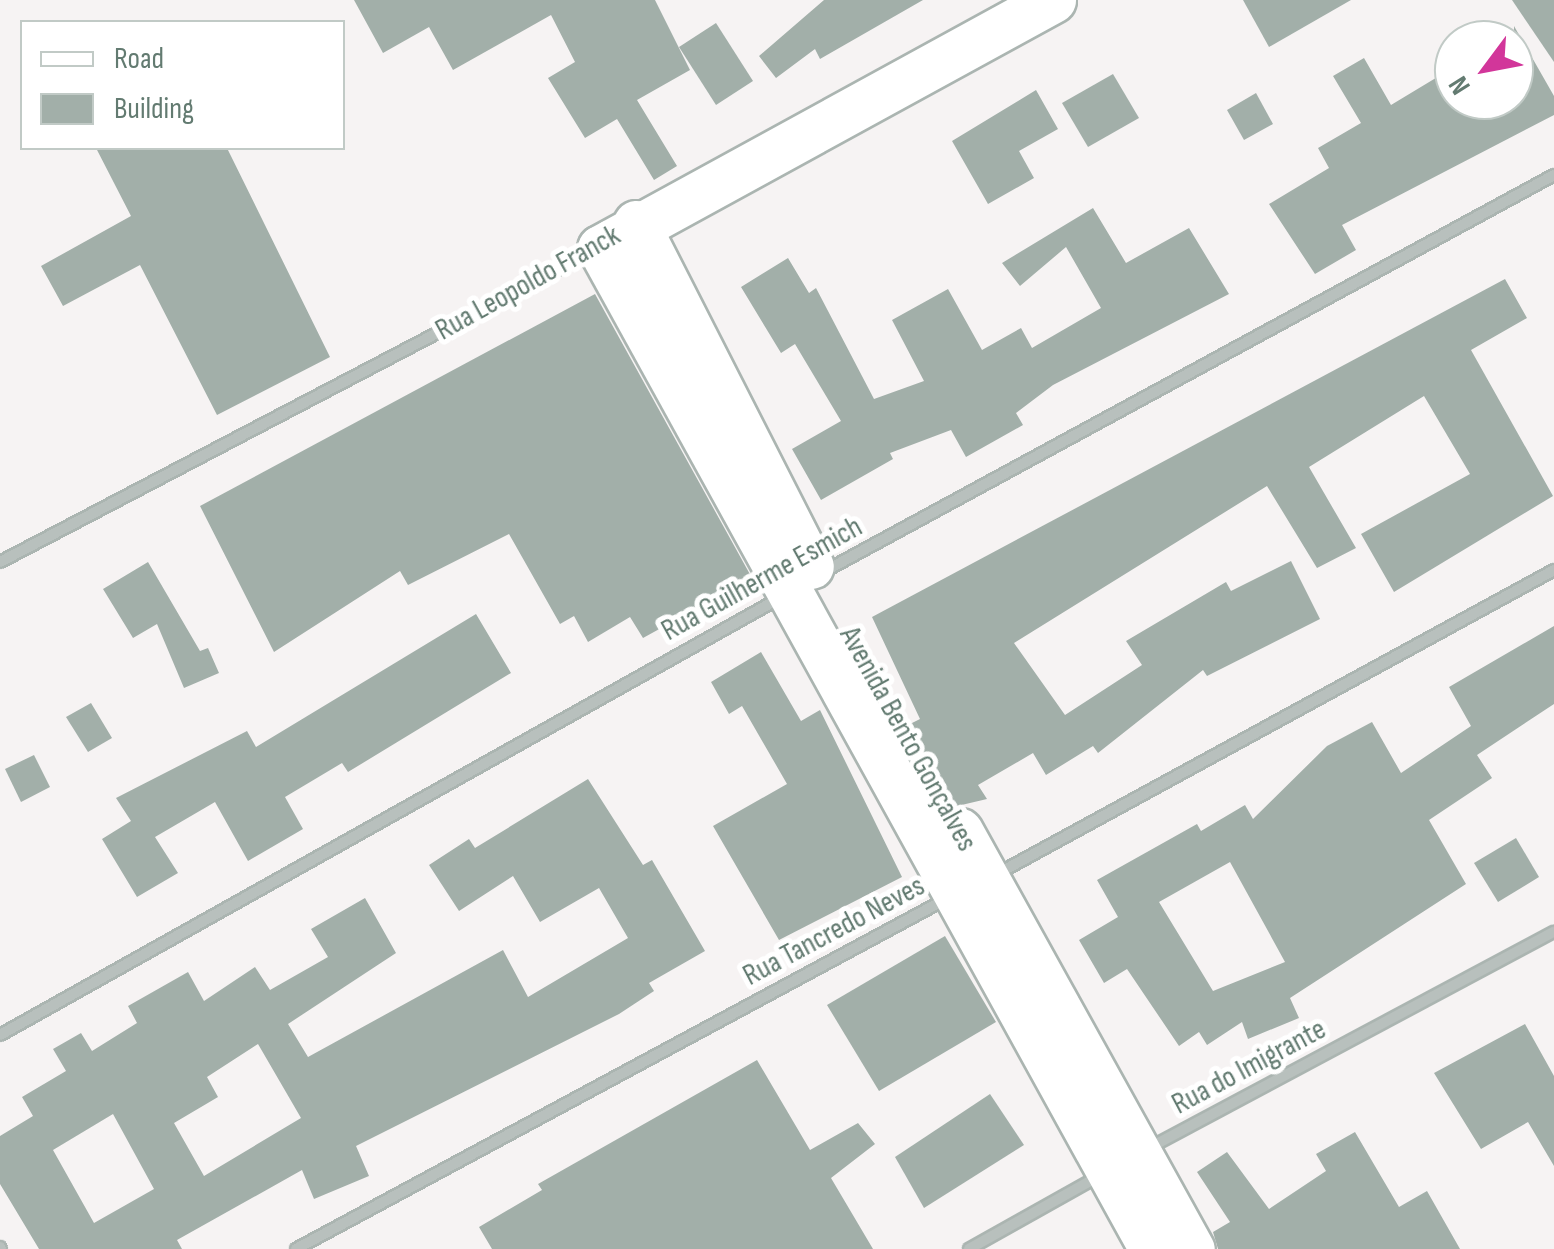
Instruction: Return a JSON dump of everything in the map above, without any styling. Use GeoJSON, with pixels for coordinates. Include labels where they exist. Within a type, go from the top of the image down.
{"type":"FeatureCollection","features":[{"type":"Feature","properties":{"kind":"main road","name":"Rua Leopoldo Franck"},"geometry":{"type":"LineString","coordinates":[[618,235],[1052,0]]}},
{"type":"Feature","properties":{"kind":"main road","name":"Avenida Bento Gonçalves"},"geometry":{"type":"LineString","coordinates":[[618,235],[804,584],[1124,1162],[1192,1249]]}},
{"type":"Feature","properties":{"kind":"main road","name":"Avenida Bento Gonçalves"},"geometry":{"type":"LineString","coordinates":[[1124,1162],[1152,1249]]}},
{"type":"Feature","properties":{"kind":"street","name":"Rua Guilherme Esmich"},"geometry":{"type":"LineString","coordinates":[[0,1035],[804,584],[1554,175]]}},
{"type":"Feature","properties":{"kind":"street","name":"Rua Leopoldo Franck"},"geometry":{"type":"LineString","coordinates":[[0,562],[618,235]]}},
{"type":"Feature","properties":{"kind":"street","name":"Rua Tancredo Neves"},"geometry":{"type":"LineString","coordinates":[[296,1249],[1554,570]]}},
{"type":"Feature","properties":{"kind":"street","name":"Rua do Imigrante"},"geometry":{"type":"LineString","coordinates":[[968,1249],[1554,932]]}},
{"type":"Feature","properties":{"kind":"building"},"geometry":{"type":"Polygon","coordinates":[[[354,0],[655,0],[690,70],[637,100],[677,166],[654,180],[617,119],[585,138],[548,78],[575,62],[551,15],[453,70],[429,27],[383,53],[354,0]]]}},
{"type":"Feature","properties":{"kind":"building"},"geometry":{"type":"Polygon","coordinates":[[[824,0],[923,0],[820,59],[815,49],[776,78],[759,56],[824,0]]]}},
{"type":"Feature","properties":{"kind":"building"},"geometry":{"type":"Polygon","coordinates":[[[1243,0],[1351,0],[1269,47],[1243,0]]]}},
{"type":"Feature","properties":{"kind":"building"},"geometry":{"type":"Polygon","coordinates":[[[1512,0],[1554,0],[1554,62],[1534,32],[1534,20],[1526,20],[1512,0]]]}},
{"type":"Feature","properties":{"kind":"building"},"geometry":{"type":"Polygon","coordinates":[[[716,23],[753,81],[716,105],[679,47],[716,23]]]}},
{"type":"Feature","properties":{"kind":"building"},"geometry":{"type":"Polygon","coordinates":[[[1364,58],[1391,105],[1434,79],[1434,120],[1534,120],[1534,61],[1554,96],[1554,115],[1342,225],[1356,250],[1315,274],[1269,204],[1329,168],[1318,148],[1361,123],[1333,76],[1364,58]]]}},
{"type":"Feature","properties":{"kind":"building"},"geometry":{"type":"Polygon","coordinates":[[[1113,74],[1139,118],[1088,147],[1062,103],[1113,74]]]}},
{"type":"Feature","properties":{"kind":"building"},"geometry":{"type":"Polygon","coordinates":[[[1036,90],[1058,129],[1019,151],[1034,178],[988,204],[952,141],[1036,90]]]}},
{"type":"Feature","properties":{"kind":"building"},"geometry":{"type":"Polygon","coordinates":[[[1256,93],[1273,124],[1244,140],[1227,110],[1256,93]]]}},
{"type":"Feature","properties":{"kind":"building"},"geometry":{"type":"Polygon","coordinates":[[[97,150],[228,150],[330,357],[217,415],[140,265],[63,306],[41,266],[131,216],[97,150]]]}},
{"type":"Feature","properties":{"kind":"building"},"geometry":{"type":"Polygon","coordinates":[[[1093,208],[1126,263],[1189,228],[1229,294],[1053,385],[1016,413],[1023,425],[966,457],[951,430],[890,453],[893,459],[821,500],[792,449],[841,421],[795,344],[781,353],[741,287],[788,258],[809,293],[816,288],[874,399],[924,381],[892,320],[948,289],[982,350],[1021,328],[1032,348],[1101,308],[1066,247],[1020,286],[1002,263],[1093,208]]]}},
{"type":"Feature","properties":{"kind":"building"},"geometry":{"type":"Polygon","coordinates":[[[1505,279],[1527,318],[1471,350],[1553,496],[1394,592],[1361,534],[1470,474],[1424,396],[1309,467],[1356,548],[1317,568],[1267,486],[1014,643],[1065,715],[1142,665],[1126,641],[1226,582],[1231,591],[1291,561],[1320,619],[1207,676],[1203,670],[1098,753],[1093,746],[1046,775],[1033,753],[978,785],[987,799],[953,807],[906,726],[920,719],[872,617],[1505,279]]]}},
{"type":"Feature","properties":{"kind":"building"},"geometry":{"type":"Polygon","coordinates":[[[595,294],[752,578],[643,638],[630,617],[588,642],[574,616],[560,624],[509,534],[408,585],[400,571],[274,652],[200,506],[595,294]]]}},
{"type":"Feature","properties":{"kind":"building"},"geometry":{"type":"Polygon","coordinates":[[[148,562],[200,651],[208,648],[219,673],[184,688],[157,624],[133,638],[103,589],[148,562]]]}},
{"type":"Feature","properties":{"kind":"building"},"geometry":{"type":"Polygon","coordinates":[[[476,614],[511,673],[348,772],[342,763],[285,797],[303,829],[248,861],[215,802],[155,837],[178,873],[137,897],[102,839],[131,821],[116,798],[247,731],[256,747],[476,614]]]}},
{"type":"Feature","properties":{"kind":"building"},"geometry":{"type":"Polygon","coordinates":[[[1554,626],[1554,704],[1477,755],[1492,778],[1429,820],[1466,884],[1290,998],[1299,1018],[1248,1039],[1242,1022],[1207,1045],[1199,1032],[1179,1046],[1127,969],[1104,983],[1079,940],[1118,917],[1097,880],[1197,824],[1201,831],[1245,805],[1253,819],[1327,746],[1372,722],[1401,773],[1471,726],[1449,687],[1554,626]],[[1230,862],[1159,902],[1213,991],[1285,962],[1230,862]]]}},
{"type":"Feature","properties":{"kind":"building"},"geometry":{"type":"Polygon","coordinates":[[[761,652],[801,721],[820,710],[902,877],[779,940],[713,826],[787,784],[742,706],[729,714],[711,682],[761,652]]]}},
{"type":"Feature","properties":{"kind":"building"},"geometry":{"type":"Polygon","coordinates":[[[91,703],[112,738],[88,752],[66,717],[91,703]]]}},
{"type":"Feature","properties":{"kind":"building"},"geometry":{"type":"Polygon","coordinates":[[[34,755],[50,787],[21,802],[5,769],[34,755]]]}},
{"type":"Feature","properties":{"kind":"building"},"geometry":{"type":"Polygon","coordinates":[[[588,779],[643,865],[652,860],[705,951],[649,983],[654,991],[619,1014],[356,1146],[369,1176],[314,1199],[302,1170],[177,1240],[182,1249],[39,1249],[0,1184],[0,1136],[33,1116],[22,1097],[66,1071],[53,1049],[81,1033],[92,1051],[137,1023],[128,1006],[188,972],[204,1001],[255,967],[270,990],[328,957],[311,929],[365,898],[396,953],[288,1024],[308,1057],[503,950],[528,997],[628,938],[599,888],[540,922],[513,876],[459,911],[429,865],[469,839],[475,848],[588,779]],[[258,1044],[207,1077],[218,1097],[174,1123],[204,1176],[301,1118],[258,1044]],[[113,1114],[53,1150],[94,1223],[154,1189],[113,1114]]]}},
{"type":"Feature","properties":{"kind":"building"},"geometry":{"type":"Polygon","coordinates":[[[1516,838],[1539,877],[1498,902],[1474,863],[1516,838]]]}},
{"type":"Feature","properties":{"kind":"building"},"geometry":{"type":"Polygon","coordinates":[[[945,936],[996,1022],[879,1091],[827,1005],[945,936]]]}},
{"type":"Feature","properties":{"kind":"building"},"geometry":{"type":"Polygon","coordinates":[[[1525,1024],[1554,1076],[1554,1166],[1528,1122],[1481,1149],[1434,1073],[1525,1024]]]}},
{"type":"Feature","properties":{"kind":"building"},"geometry":{"type":"Polygon","coordinates":[[[757,1060],[810,1150],[858,1123],[875,1144],[831,1178],[873,1249],[492,1249],[479,1227],[542,1190],[538,1184],[757,1060]]]}},
{"type":"Feature","properties":{"kind":"building"},"geometry":{"type":"Polygon","coordinates":[[[990,1094],[1024,1145],[924,1208],[895,1157],[990,1094]]]}},
{"type":"Feature","properties":{"kind":"building"},"geometry":{"type":"Polygon","coordinates":[[[1355,1132],[1399,1207],[1427,1191],[1460,1249],[1218,1249],[1213,1232],[1230,1222],[1197,1172],[1227,1152],[1269,1209],[1326,1171],[1316,1154],[1355,1132]]]}}]}
